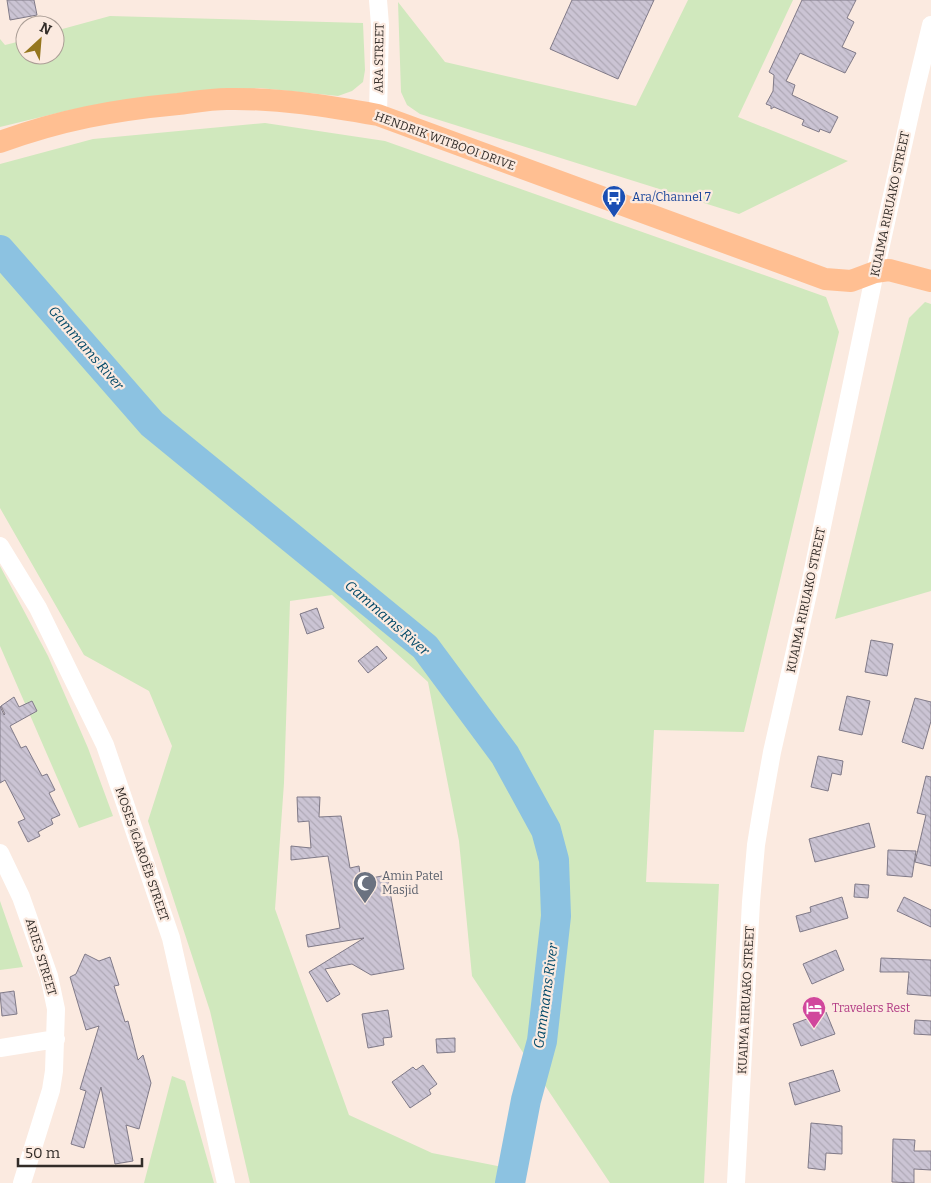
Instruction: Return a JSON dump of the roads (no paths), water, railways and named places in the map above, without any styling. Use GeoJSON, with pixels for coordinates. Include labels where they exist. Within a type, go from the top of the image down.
{"type":"FeatureCollection","features":[{"type":"Feature","properties":{"kind":"main road","name":"HENDRIK WITBOOI DRIVE"},"geometry":{"type":"LineString","coordinates":[[0,142],[36,129],[104,113],[226,99],[285,101],[333,107],[378,115],[825,279],[851,281],[875,272]]}},
{"type":"Feature","properties":{"kind":"main road"},"geometry":{"type":"LineString","coordinates":[[875,272],[889,270],[931,282]]}},
{"type":"Feature","properties":{"kind":"street","name":"ARA STREET"},"geometry":{"type":"LineString","coordinates":[[378,0],[380,24],[378,115]]}},
{"type":"Feature","properties":{"kind":"street","name":"KUAIMA RIRUAKO STREET"},"geometry":{"type":"LineString","coordinates":[[736,1183],[756,845],[772,752],[809,589],[875,272],[931,25]]}},
{"type":"Feature","properties":{"kind":"street","name":"MOSES ǁGAROËB STREET"},"geometry":{"type":"LineString","coordinates":[[0,546],[38,608],[105,745],[171,938],[226,1183]]}},
{"type":"Feature","properties":{"kind":"street","name":"ARIES STREET"},"geometry":{"type":"LineString","coordinates":[[0,853],[22,897],[49,976],[56,1010],[54,1071],[51,1090],[22,1183]]}},
{"type":"Feature","properties":{"kind":"street"},"geometry":{"type":"LineString","coordinates":[[0,1048],[56,1038]]}},
{"type":"Feature","properties":{"kind":"waterway","name":"Gammams River"},"geometry":{"type":"LineString","coordinates":[[0,250],[152,424],[425,647],[505,755],[546,830],[554,860],[556,916],[542,1041],[526,1100],[510,1183]]}},
{"type":"Feature","properties":{"kind":"place","name":"Ara/Channel 7"},"geometry":{"type":"Point","coordinates":[614,218]}},
{"type":"Feature","properties":{"kind":"place","name":"Amin Patel Masjid"},"geometry":{"type":"Point","coordinates":[365,904]}},
{"type":"Feature","properties":{"kind":"place","name":"Travelers Rest"},"geometry":{"type":"Point","coordinates":[814,1029]}}]}
